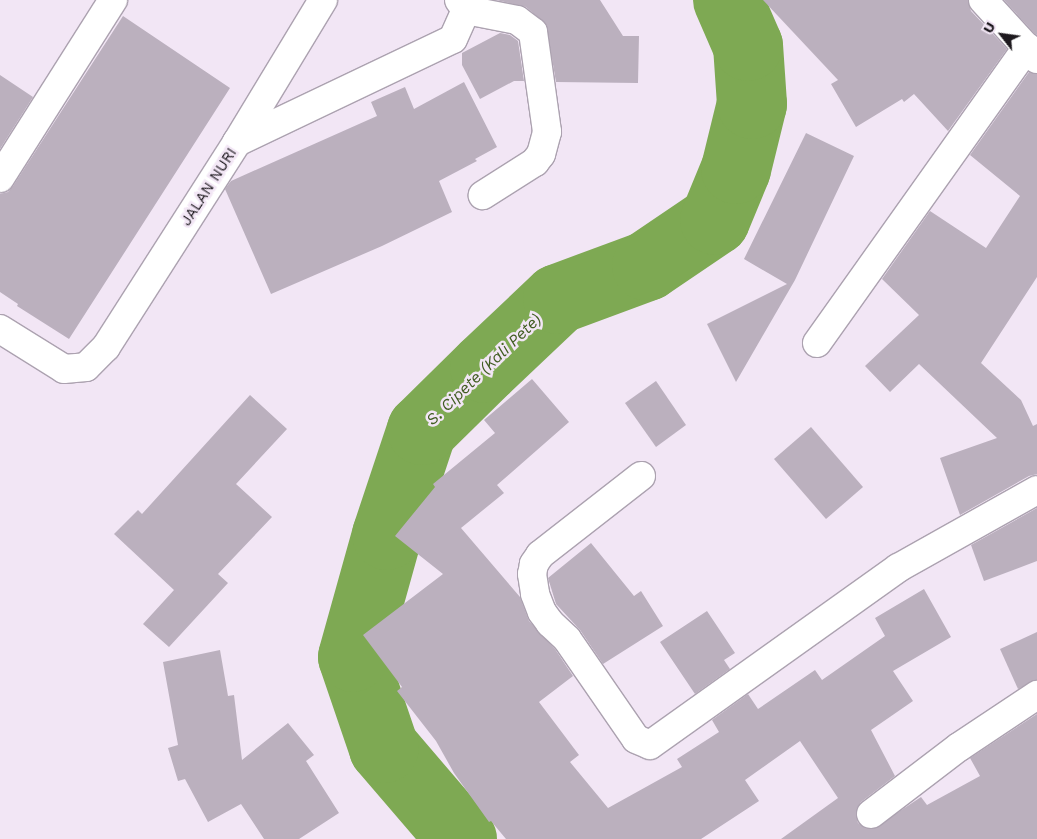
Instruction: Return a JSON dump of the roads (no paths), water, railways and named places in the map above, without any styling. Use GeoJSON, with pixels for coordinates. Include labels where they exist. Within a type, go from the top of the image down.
{"type":"FeatureCollection","features":[{"type":"Feature","properties":{"kind":"street"},"geometry":{"type":"LineString","coordinates":[[0,178],[113,0]]}},
{"type":"Feature","properties":{"kind":"street","name":"JALAN NURI"},"geometry":{"type":"LineString","coordinates":[[0,329],[64,369],[86,367],[106,347],[237,142],[323,0]]}},
{"type":"Feature","properties":{"kind":"street"},"geometry":{"type":"LineString","coordinates":[[817,343],[1032,53],[983,0]]}},
{"type":"Feature","properties":{"kind":"street"},"geometry":{"type":"LineString","coordinates":[[237,142],[454,39],[462,5],[517,20],[533,32],[548,132],[541,154],[535,162],[484,195]]}},
{"type":"Feature","properties":{"kind":"street"},"geometry":{"type":"LineString","coordinates":[[640,476],[540,555],[534,564],[532,574],[535,594],[542,612],[550,623],[567,639],[636,739],[650,745],[898,568],[1037,490]]}},
{"type":"Feature","properties":{"kind":"street"},"geometry":{"type":"LineString","coordinates":[[871,814],[959,747],[1037,695]]}},
{"type":"Feature","properties":{"kind":"waterway","name":"S. Cipete (Kali Pete)"},"geometry":{"type":"LineString","coordinates":[[462,839],[384,748],[353,657],[387,535],[422,430],[485,368],[558,299],[647,266],[715,220],[736,169],[752,104],[748,46],[728,0]]}}]}
